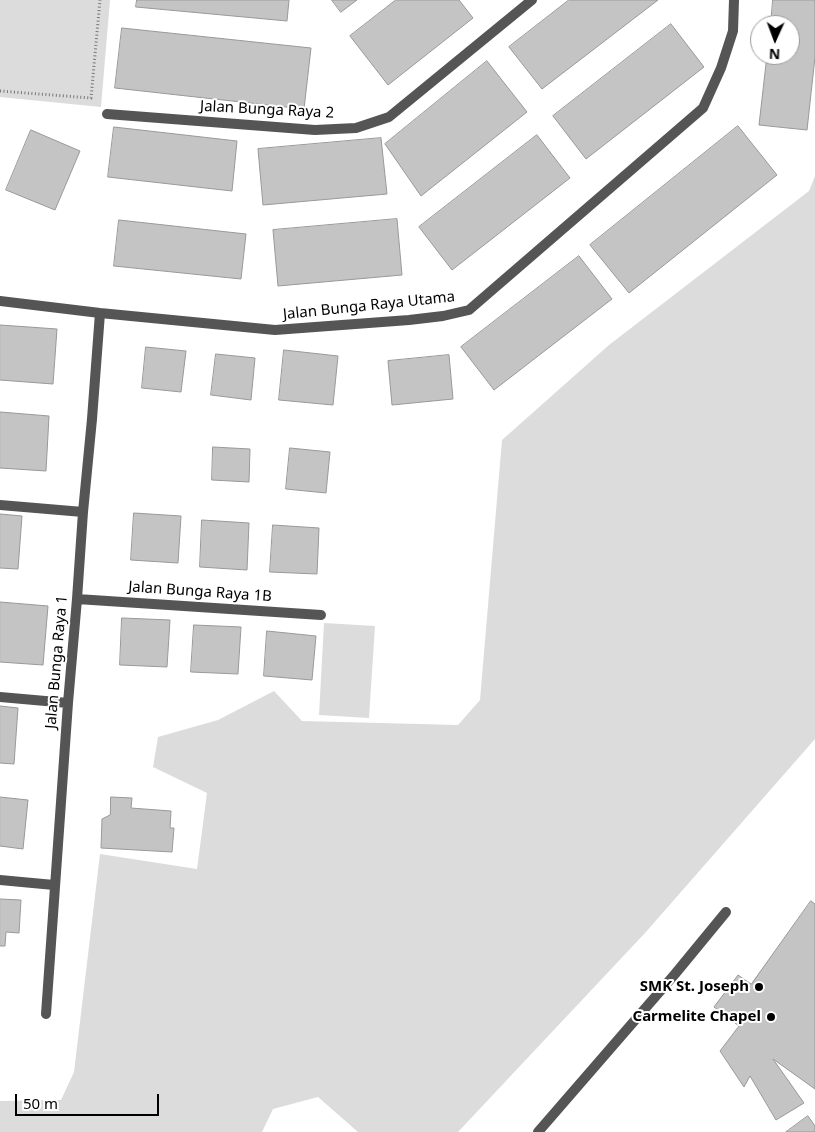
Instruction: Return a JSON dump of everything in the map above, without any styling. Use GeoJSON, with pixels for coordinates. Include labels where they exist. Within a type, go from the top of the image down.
{"type":"FeatureCollection","features":[{"type":"Feature","properties":{"kind":"street","name":"Jalan Bunga Raya 2"},"geometry":{"type":"LineString","coordinates":[[107,114],[315,130],[356,128],[389,116],[532,0]]}},
{"type":"Feature","properties":{"kind":"street","name":"Jalan Bunga Raya Utama"},"geometry":{"type":"LineString","coordinates":[[0,301],[275,330],[409,320],[443,316],[469,310],[703,108],[721,68],[733,31],[734,0]]}},
{"type":"Feature","properties":{"kind":"street","name":"Jalan Bunga Raya 1"},"geometry":{"type":"LineString","coordinates":[[46,1014],[68,703],[100,313]]}},
{"type":"Feature","properties":{"kind":"street"},"geometry":{"type":"LineString","coordinates":[[0,505],[83,512]]}},
{"type":"Feature","properties":{"kind":"street","name":"Jalan Bunga Raya 1B"},"geometry":{"type":"LineString","coordinates":[[77,599],[321,615]]}},
{"type":"Feature","properties":{"kind":"street"},"geometry":{"type":"LineString","coordinates":[[0,697],[68,703]]}},
{"type":"Feature","properties":{"kind":"street"},"geometry":{"type":"LineString","coordinates":[[0,880],[54,885]]}},
{"type":"Feature","properties":{"kind":"street"},"geometry":{"type":"LineString","coordinates":[[538,1132],[675,974],[726,912]]}},
{"type":"Feature","properties":{"kind":"path"},"geometry":{"type":"LineString","coordinates":[[0,91],[91,98],[100,0]]}},
{"type":"Feature","properties":{"kind":"shaded area"},"geometry":{"type":"Polygon","coordinates":[[[0,0],[110,0],[101,107],[0,97],[0,0]]]}},
{"type":"Feature","properties":{"kind":"shaded area"},"geometry":{"type":"Polygon","coordinates":[[[815,176],[815,739],[645,933],[458,1132],[358,1132],[318,1097],[273,1109],[262,1132],[0,1132],[0,1101],[61,1100],[74,1072],[100,854],[197,869],[207,793],[153,767],[158,737],[218,720],[274,691],[302,721],[458,725],[480,700],[502,440],[609,345],[809,191],[815,176]]]}},
{"type":"Feature","properties":{"kind":"shaded area"},"geometry":{"type":"Polygon","coordinates":[[[324,623],[375,626],[369,718],[319,715],[324,623]]]}},
{"type":"Feature","properties":{"kind":"building"},"geometry":{"type":"Polygon","coordinates":[[[137,0],[289,0],[287,21],[136,7],[137,0]]]}},
{"type":"Feature","properties":{"kind":"building"},"geometry":{"type":"Polygon","coordinates":[[[332,0],[357,0],[341,12],[332,0]]]}},
{"type":"Feature","properties":{"kind":"building"},"geometry":{"type":"Polygon","coordinates":[[[396,0],[459,0],[473,18],[388,85],[350,36],[396,0]]]}},
{"type":"Feature","properties":{"kind":"building"},"geometry":{"type":"Polygon","coordinates":[[[569,0],[658,0],[542,89],[509,47],[569,0]]]}},
{"type":"Feature","properties":{"kind":"building"},"geometry":{"type":"Polygon","coordinates":[[[773,0],[815,0],[815,57],[807,130],[759,125],[766,65],[800,65],[800,15],[772,15],[773,0]]]}},
{"type":"Feature","properties":{"kind":"building"},"geometry":{"type":"Polygon","coordinates":[[[671,24],[704,67],[586,159],[553,116],[671,24]]]}},
{"type":"Feature","properties":{"kind":"building"},"geometry":{"type":"Polygon","coordinates":[[[122,28],[311,48],[304,109],[115,88],[122,28]]]}},
{"type":"Feature","properties":{"kind":"building"},"geometry":{"type":"Polygon","coordinates":[[[487,61],[527,112],[421,196],[385,144],[487,61]]]}},
{"type":"Feature","properties":{"kind":"building"},"geometry":{"type":"Polygon","coordinates":[[[738,126],[777,175],[629,293],[590,245],[738,126]]]}},
{"type":"Feature","properties":{"kind":"building"},"geometry":{"type":"Polygon","coordinates":[[[114,127],[237,141],[232,191],[108,177],[114,127]]]}},
{"type":"Feature","properties":{"kind":"building"},"geometry":{"type":"Polygon","coordinates":[[[31,130],[80,151],[55,210],[6,190],[31,130]]]}},
{"type":"Feature","properties":{"kind":"building"},"geometry":{"type":"Polygon","coordinates":[[[537,135],[570,178],[452,270],[419,227],[537,135]]]}},
{"type":"Feature","properties":{"kind":"building"},"geometry":{"type":"Polygon","coordinates":[[[381,138],[387,194],[263,205],[258,149],[381,138]]]}},
{"type":"Feature","properties":{"kind":"building"},"geometry":{"type":"Polygon","coordinates":[[[397,219],[402,275],[278,286],[273,230],[397,219]]]}},
{"type":"Feature","properties":{"kind":"building"},"geometry":{"type":"Polygon","coordinates":[[[119,220],[246,234],[241,279],[114,266],[119,220]]]}},
{"type":"Feature","properties":{"kind":"building"},"geometry":{"type":"Polygon","coordinates":[[[579,256],[612,299],[494,390],[461,347],[579,256]]]}},
{"type":"Feature","properties":{"kind":"building"},"geometry":{"type":"Polygon","coordinates":[[[0,325],[57,329],[53,384],[0,380],[0,325]]]}},
{"type":"Feature","properties":{"kind":"building"},"geometry":{"type":"Polygon","coordinates":[[[146,347],[186,351],[181,392],[142,388],[146,347]]]}},
{"type":"Feature","properties":{"kind":"building"},"geometry":{"type":"Polygon","coordinates":[[[284,350],[338,356],[333,405],[279,400],[284,350]]]}},
{"type":"Feature","properties":{"kind":"building"},"geometry":{"type":"Polygon","coordinates":[[[216,354],[255,358],[251,400],[211,395],[216,354]]]}},
{"type":"Feature","properties":{"kind":"building"},"geometry":{"type":"Polygon","coordinates":[[[449,355],[453,399],[392,405],[388,361],[449,355]]]}},
{"type":"Feature","properties":{"kind":"building"},"geometry":{"type":"Polygon","coordinates":[[[0,412],[49,416],[46,471],[0,468],[0,412]]]}},
{"type":"Feature","properties":{"kind":"building"},"geometry":{"type":"Polygon","coordinates":[[[213,447],[250,449],[249,482],[212,480],[213,447]]]}},
{"type":"Feature","properties":{"kind":"building"},"geometry":{"type":"Polygon","coordinates":[[[290,448],[330,452],[326,493],[286,489],[290,448]]]}},
{"type":"Feature","properties":{"kind":"building"},"geometry":{"type":"Polygon","coordinates":[[[134,513],[181,516],[178,563],[131,560],[134,513]]]}},
{"type":"Feature","properties":{"kind":"building"},"geometry":{"type":"Polygon","coordinates":[[[0,514],[22,516],[18,569],[0,568],[0,514]]]}},
{"type":"Feature","properties":{"kind":"building"},"geometry":{"type":"Polygon","coordinates":[[[202,520],[249,523],[247,570],[200,567],[202,520]]]}},
{"type":"Feature","properties":{"kind":"building"},"geometry":{"type":"Polygon","coordinates":[[[273,525],[319,528],[317,574],[270,572],[273,525]]]}},
{"type":"Feature","properties":{"kind":"building"},"geometry":{"type":"Polygon","coordinates":[[[0,602],[48,606],[43,665],[0,662],[0,602]]]}},
{"type":"Feature","properties":{"kind":"building"},"geometry":{"type":"Polygon","coordinates":[[[122,618],[170,620],[167,667],[120,665],[122,618]]]}},
{"type":"Feature","properties":{"kind":"building"},"geometry":{"type":"Polygon","coordinates":[[[194,625],[241,627],[238,674],[191,672],[194,625]]]}},
{"type":"Feature","properties":{"kind":"building"},"geometry":{"type":"Polygon","coordinates":[[[267,631],[316,636],[312,680],[264,676],[267,631]]]}},
{"type":"Feature","properties":{"kind":"building"},"geometry":{"type":"Polygon","coordinates":[[[0,706],[18,708],[14,764],[0,763],[0,706]]]}},
{"type":"Feature","properties":{"kind":"building"},"geometry":{"type":"Polygon","coordinates":[[[0,797],[28,800],[23,849],[0,846],[0,797]]]}},
{"type":"Feature","properties":{"kind":"building"},"geometry":{"type":"Polygon","coordinates":[[[111,797],[132,798],[131,808],[171,811],[170,828],[174,828],[172,852],[101,848],[102,819],[110,815],[111,797]]]}},
{"type":"Feature","properties":{"kind":"building"},"geometry":{"type":"Polygon","coordinates":[[[0,899],[21,900],[19,933],[6,932],[5,946],[0,946],[0,899]]]}},
{"type":"Feature","properties":{"kind":"building","name":"Carmelite Chapel"},"geometry":{"type":"Polygon","coordinates":[[[811,901],[815,904],[815,1089],[773,1059],[804,1103],[776,1120],[750,1076],[744,1087],[720,1051],[739,1026],[714,1007],[738,975],[751,984],[811,901]]]}},
{"type":"Feature","properties":{"kind":"building"},"geometry":{"type":"Polygon","coordinates":[[[808,1116],[815,1126],[815,1132],[786,1132],[808,1116]]]}},
{"type":"Feature","properties":{"kind":"place","name":"SMK St. Joseph"},"geometry":{"type":"Point","coordinates":[759,987]}},
{"type":"Feature","properties":{"kind":"place","name":"Carmelite Chapel"},"geometry":{"type":"Point","coordinates":[771,1017]}}]}
